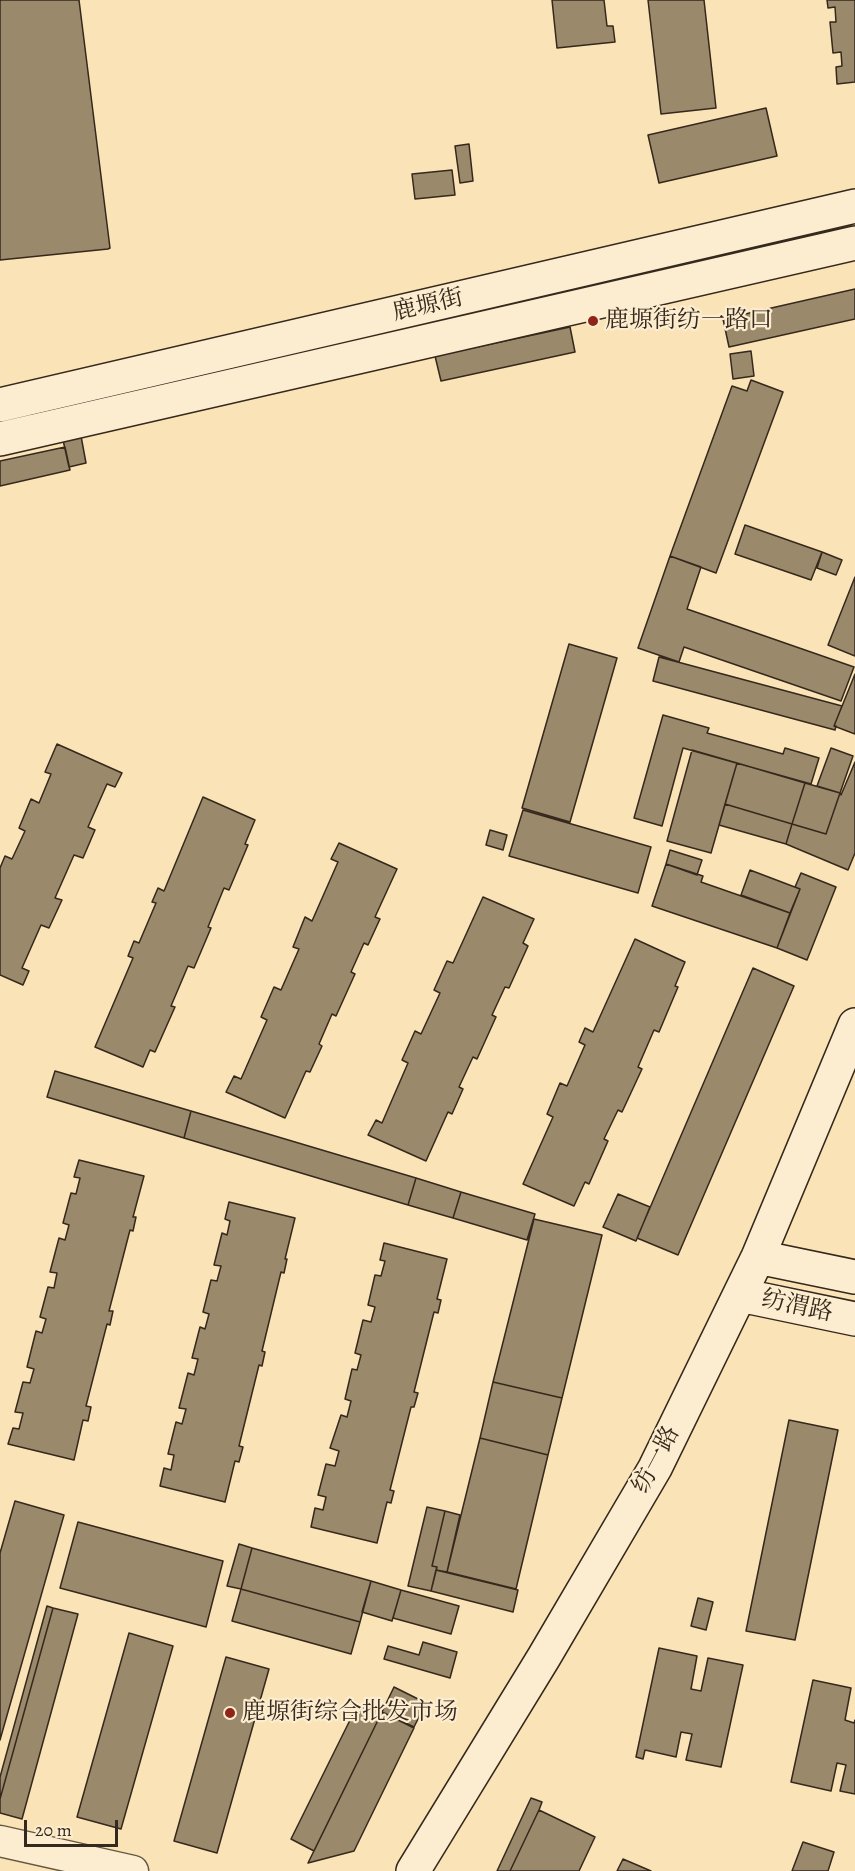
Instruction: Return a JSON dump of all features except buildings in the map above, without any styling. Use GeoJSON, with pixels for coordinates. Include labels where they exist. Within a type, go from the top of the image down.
{"type":"FeatureCollection","features":[{"type":"Feature","properties":{"kind":"street","name":"鹿塬街"},"geometry":{"type":"LineString","coordinates":[[0,405],[855,206]]}},
{"type":"Feature","properties":{"kind":"street","name":"鹿塬街"},"geometry":{"type":"LineString","coordinates":[[0,439],[855,243]]}},
{"type":"Feature","properties":{"kind":"street","name":"纺一路"},"geometry":{"type":"LineString","coordinates":[[412,1871],[544,1657],[655,1468],[758,1257],[855,1025]]}},
{"type":"Feature","properties":{"kind":"street","name":"纺渭路"},"geometry":{"type":"LineString","coordinates":[[758,1257],[855,1277]]}},
{"type":"Feature","properties":{"kind":"street","name":"纺渭路"},"geometry":{"type":"LineString","coordinates":[[740,1295],[855,1319]]}},
{"type":"Feature","properties":{"kind":"street"},"geometry":{"type":"LineString","coordinates":[[0,1841],[133,1871]]}},
{"type":"Feature","properties":{"kind":"place","name":"鹿塬街纺一路口"},"geometry":{"type":"Point","coordinates":[593,321]}},
{"type":"Feature","properties":{"kind":"place","name":"鹿塬街综合批发市场"},"geometry":{"type":"Point","coordinates":[230,1713]}}]}
